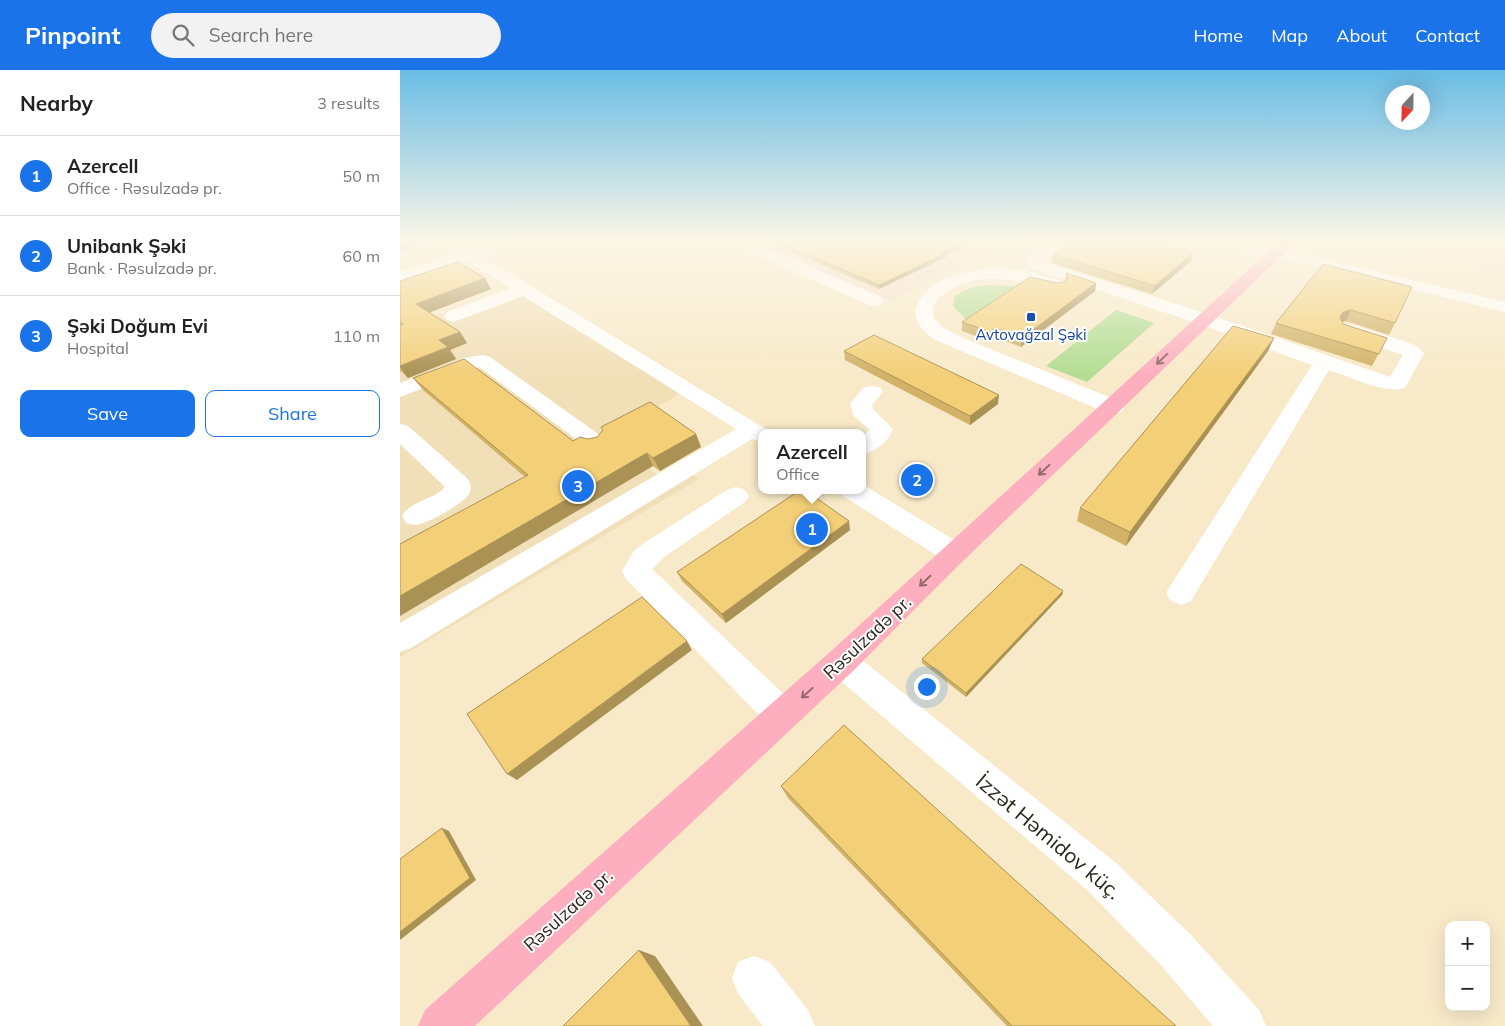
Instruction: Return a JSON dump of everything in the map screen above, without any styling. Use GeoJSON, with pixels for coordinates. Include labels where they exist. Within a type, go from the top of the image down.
{"type":"FeatureCollection","features":[{"type":"Feature","properties":{"kind":"main road","name":"Rəsulzadə pr."},"geometry":{"type":"LineString","coordinates":[[441,1026],[841,662],[954,553],[1113,407],[1239,287]]}},
{"type":"Feature","properties":{"kind":"street"},"geometry":{"type":"LineString","coordinates":[[400,639],[757,432],[521,287]]}},
{"type":"Feature","properties":{"kind":"street"},"geometry":{"type":"LineString","coordinates":[[841,287],[874,301]]}},
{"type":"Feature","properties":{"kind":"street"},"geometry":{"type":"LineString","coordinates":[[945,287],[939,290],[924,308],[925,320],[938,333],[959,344],[1113,407]]}},
{"type":"Feature","properties":{"kind":"street"},"geometry":{"type":"LineString","coordinates":[[1066,287],[1398,384],[1414,353],[1408,349],[1345,329]]}},
{"type":"Feature","properties":{"kind":"street"},"geometry":{"type":"LineString","coordinates":[[1094,287],[1197,325]]}},
{"type":"Feature","properties":{"kind":"street"},"geometry":{"type":"LineString","coordinates":[[1429,287],[1505,307]]}},
{"type":"Feature","properties":{"kind":"street"},"geometry":{"type":"LineString","coordinates":[[453,316],[525,289]]}},
{"type":"Feature","properties":{"kind":"street"},"geometry":{"type":"LineString","coordinates":[[400,391],[471,362],[483,361],[596,443]]}},
{"type":"Feature","properties":{"kind":"street"},"geometry":{"type":"LineString","coordinates":[[1181,592],[1324,362]]}},
{"type":"Feature","properties":{"kind":"street"},"geometry":{"type":"LineString","coordinates":[[866,444],[880,434],[882,430],[862,411],[861,404],[872,392]]}},
{"type":"Feature","properties":{"kind":"street"},"geometry":{"type":"LineString","coordinates":[[400,431],[458,484],[458,491],[449,498],[405,513]]}},
{"type":"Feature","properties":{"kind":"street"},"geometry":{"type":"LineString","coordinates":[[858,494],[954,553]]}},
{"type":"Feature","properties":{"kind":"street"},"geometry":{"type":"LineString","coordinates":[[736,496],[654,550],[644,559],[636,571],[782,715]]}},
{"type":"Feature","properties":{"kind":"street","name":"İzzət Həmidov küç."},"geometry":{"type":"LineString","coordinates":[[841,662],[1101,876],[1175,950],[1232,1021]]}},
{"type":"Feature","properties":{"kind":"street"},"geometry":{"type":"LineString","coordinates":[[754,978],[792,1026]]}},
{"type":"Feature","properties":{"kind":"shaded area"},"geometry":{"type":"Polygon","coordinates":[[[859,287],[917,287],[891,300],[859,287]]]}},
{"type":"Feature","properties":{"kind":"shaded area"},"geometry":{"type":"Polygon","coordinates":[[[519,294],[681,393],[607,436],[658,475],[686,468],[699,479],[400,657],[400,328],[440,314],[450,322],[519,294]]]}},
{"type":"Feature","properties":{"kind":"green space"},"geometry":{"type":"Polygon","coordinates":[[[1015,287],[966,320],[953,306],[955,296],[970,288],[1015,287]]]}},
{"type":"Feature","properties":{"kind":"green space"},"geometry":{"type":"Polygon","coordinates":[[[1116,310],[1154,323],[1087,382],[1046,366],[1116,310]]]}},
{"type":"Feature","properties":{"kind":"building"},"geometry":{"type":"Polygon","coordinates":[[[400,287],[462,287],[416,304],[460,332],[439,340],[448,347],[400,366],[400,325],[403,324],[400,322],[400,287]]]}},
{"type":"Feature","properties":{"kind":"building"},"geometry":{"type":"Polygon","coordinates":[[[1015,287],[1091,287],[1022,338],[995,328],[990,332],[962,322],[1015,287]]]}},
{"type":"Feature","properties":{"kind":"building"},"geometry":{"type":"Polygon","coordinates":[[[1305,287],[1412,287],[1395,323],[1351,310],[1343,312],[1340,317],[1343,324],[1387,338],[1379,354],[1276,323],[1305,287]]]}},
{"type":"Feature","properties":{"kind":"building"},"geometry":{"type":"Polygon","coordinates":[[[1233,326],[1274,338],[1130,532],[1080,508],[1233,326]]]}},
{"type":"Feature","properties":{"kind":"building"},"geometry":{"type":"Polygon","coordinates":[[[874,335],[999,395],[970,416],[844,351],[874,335]]]}},
{"type":"Feature","properties":{"kind":"building"},"geometry":{"type":"Polygon","coordinates":[[[464,359],[573,441],[580,437],[588,439],[597,437],[603,430],[601,427],[650,402],[696,434],[653,458],[647,453],[400,596],[400,544],[528,475],[413,378],[464,359]]]}},
{"type":"Feature","properties":{"kind":"building"},"geometry":{"type":"Polygon","coordinates":[[[794,494],[811,494],[849,521],[722,614],[677,572],[794,494]]]}},
{"type":"Feature","properties":{"kind":"building"},"geometry":{"type":"Polygon","coordinates":[[[1021,564],[1063,591],[966,693],[922,659],[1021,564]]]}},
{"type":"Feature","properties":{"kind":"building"},"geometry":{"type":"Polygon","coordinates":[[[642,597],[687,641],[507,774],[467,714],[642,597]]]}},
{"type":"Feature","properties":{"kind":"building"},"geometry":{"type":"Polygon","coordinates":[[[844,725],[1176,1026],[1012,1026],[781,786],[844,725]]]}},
{"type":"Feature","properties":{"kind":"building"},"geometry":{"type":"Polygon","coordinates":[[[442,828],[470,878],[400,932],[400,859],[442,828]]]}},
{"type":"Feature","properties":{"kind":"building"},"geometry":{"type":"Polygon","coordinates":[[[639,950],[691,1026],[563,1026],[639,950]]]}},
{"type":"Feature","properties":{"kind":"place","name":"Avtovağzal Şəki"},"geometry":{"type":"Point","coordinates":[1031,317]}},
{"type":"Feature","properties":{"kind":"place","name":"Unibank Şəki"},"geometry":{"type":"Point","coordinates":[917,480]}},
{"type":"Feature","properties":{"kind":"place","name":"Şəki Doğum Evi"},"geometry":{"type":"Point","coordinates":[578,486]}},
{"type":"Feature","properties":{"kind":"place","name":"Azercell"},"geometry":{"type":"Point","coordinates":[812,529]}}]}
